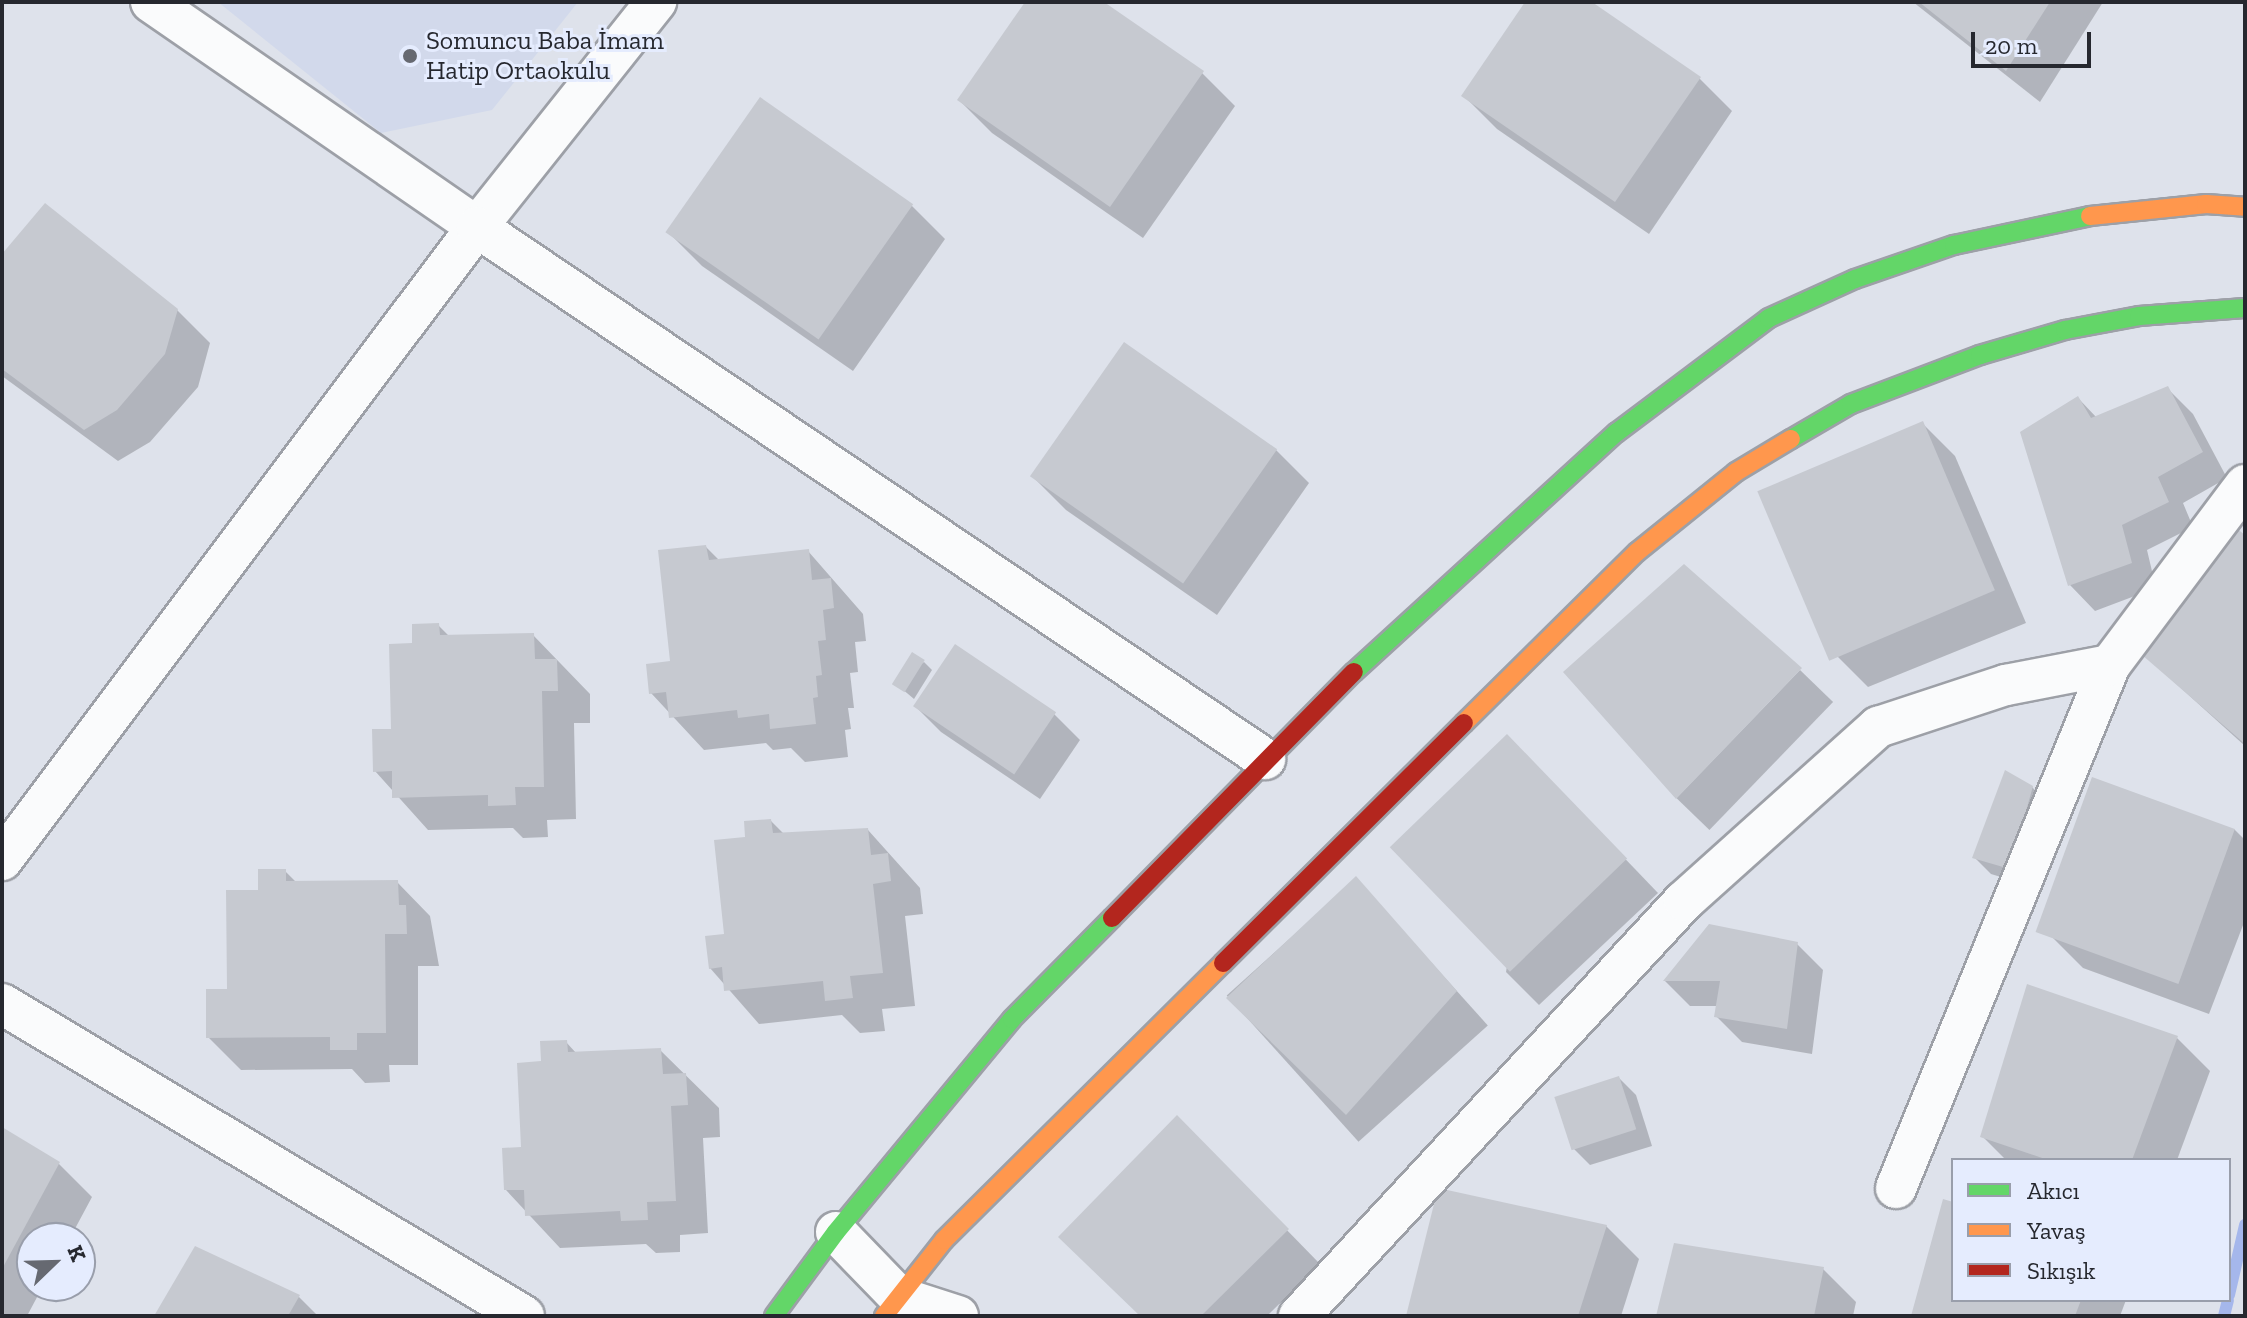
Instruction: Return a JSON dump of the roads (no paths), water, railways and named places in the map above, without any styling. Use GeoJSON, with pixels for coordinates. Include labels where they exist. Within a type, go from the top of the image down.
{"type":"FeatureCollection","features":[{"type":"Feature","properties":{"kind":"main road"},"geometry":{"type":"LineString","coordinates":[[774,1316],[836,1232],[1012,1019],[1265,759],[1386,640],[1616,433],[1769,318],[1855,279],[1954,245],[2085,217],[2206,204],[2243,204]]}},
{"type":"Feature","properties":{"kind":"main road"},"geometry":{"type":"LineString","coordinates":[[892,1306],[944,1240],[1637,552],[1736,472],[1851,404],[1980,355],[2065,330],[2139,316],[2245,308]]}},
{"type":"Feature","properties":{"kind":"street"},"geometry":{"type":"LineString","coordinates":[[151,2],[477,227],[1265,759]]}},
{"type":"Feature","properties":{"kind":"street"},"geometry":{"type":"LineString","coordinates":[[2,860],[477,227],[656,2]]}},
{"type":"Feature","properties":{"kind":"street"},"geometry":{"type":"LineString","coordinates":[[1896,1188],[2110,665],[2245,485]]}},
{"type":"Feature","properties":{"kind":"street"},"geometry":{"type":"LineString","coordinates":[[1299,1316],[1684,901],[1878,727],[2006,685],[2110,665]]}},
{"type":"Feature","properties":{"kind":"street"},"geometry":{"type":"LineString","coordinates":[[2,1004],[524,1316]]}},
{"type":"Feature","properties":{"kind":"street"},"geometry":{"type":"LineString","coordinates":[[836,1232],[892,1306],[958,1316]]}},
{"type":"Feature","properties":{"kind":"waterway"},"geometry":{"type":"LineString","coordinates":[[2231,1286],[2245,1225]]}},
{"type":"Feature","properties":{"kind":"waterway"},"geometry":{"type":"LineString","coordinates":[[2224,1316],[2228,1302]]}},
{"type":"Feature","properties":{"kind":"place","name":"Somuncu Baba İmam Hatip Ortaokulu"},"geometry":{"type":"Point","coordinates":[410,56]}}]}
